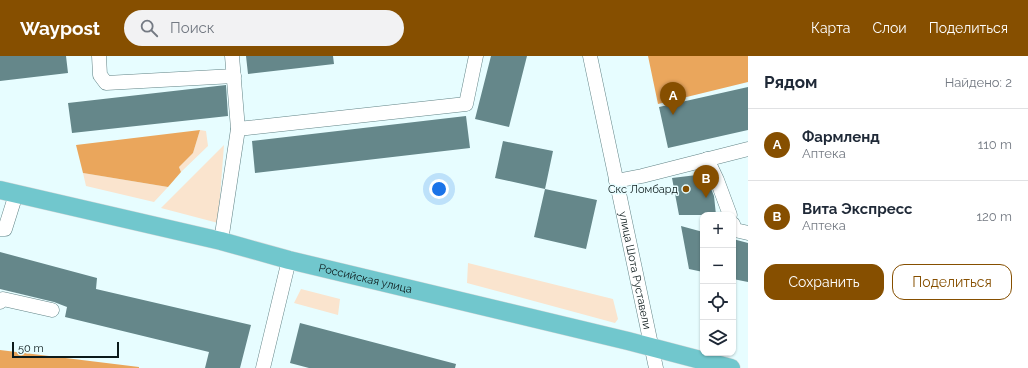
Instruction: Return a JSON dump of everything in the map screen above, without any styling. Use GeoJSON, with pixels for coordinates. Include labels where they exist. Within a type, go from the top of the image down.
{"type":"FeatureCollection","features":[{"type":"Feature","properties":{"kind":"main road","name":"Российская улица"},"geometry":{"type":"LineString","coordinates":[[8,192],[220,241],[289,260],[628,341],[731,368]]}},
{"type":"Feature","properties":{"kind":"street"},"geometry":{"type":"LineString","coordinates":[[100,56],[100,75],[106,84],[234,76]]}},
{"type":"Feature","properties":{"kind":"street"},"geometry":{"type":"LineString","coordinates":[[220,241],[238,129],[232,56]]}},
{"type":"Feature","properties":{"kind":"street"},"geometry":{"type":"LineString","coordinates":[[238,129],[466,104],[476,56]]}},
{"type":"Feature","properties":{"kind":"street","name":"улица Шота Руставели"},"geometry":{"type":"LineString","coordinates":[[590,56],[650,348],[656,368]]}},
{"type":"Feature","properties":{"kind":"street"},"geometry":{"type":"LineString","coordinates":[[616,181],[748,150]]}},
{"type":"Feature","properties":{"kind":"street"},"geometry":{"type":"LineString","coordinates":[[707,159],[717,180],[729,212]]}},
{"type":"Feature","properties":{"kind":"street"},"geometry":{"type":"LineString","coordinates":[[0,229],[5,229],[8,192]]}},
{"type":"Feature","properties":{"kind":"street"},"geometry":{"type":"LineString","coordinates":[[736,230],[748,233]]}},
{"type":"Feature","properties":{"kind":"street"},"geometry":{"type":"LineString","coordinates":[[264,368],[289,260]]}},
{"type":"Feature","properties":{"kind":"street"},"geometry":{"type":"LineString","coordinates":[[0,302],[3,299],[52,310]]}},
{"type":"Feature","properties":{"kind":"shaded area"},"geometry":{"type":"Polygon","coordinates":[[[648,56],[748,56],[748,82],[658,104],[648,56]]]}},
{"type":"Feature","properties":{"kind":"shaded area"},"geometry":{"type":"Polygon","coordinates":[[[200,130],[206,131],[208,146],[181,172],[179,167],[193,153],[200,130]]]}},
{"type":"Feature","properties":{"kind":"shaded area"},"geometry":{"type":"Polygon","coordinates":[[[200,130],[193,153],[179,167],[181,172],[168,187],[83,173],[76,145],[200,130]]]}},
{"type":"Feature","properties":{"kind":"shaded area"},"geometry":{"type":"Polygon","coordinates":[[[224,145],[218,223],[161,208],[224,145]]]}},
{"type":"Feature","properties":{"kind":"shaded area"},"geometry":{"type":"Polygon","coordinates":[[[83,173],[168,187],[154,202],[86,186],[83,173]]]}},
{"type":"Feature","properties":{"kind":"shaded area"},"geometry":{"type":"Polygon","coordinates":[[[468,263],[613,299],[618,319],[615,323],[467,283],[468,263]]]}},
{"type":"Feature","properties":{"kind":"shaded area"},"geometry":{"type":"Polygon","coordinates":[[[301,289],[340,299],[338,315],[294,303],[301,289]]]}},
{"type":"Feature","properties":{"kind":"shaded area"},"geometry":{"type":"Polygon","coordinates":[[[0,350],[139,367],[139,368],[0,368],[0,350]]]}},
{"type":"Feature","properties":{"kind":"building"},"geometry":{"type":"Polygon","coordinates":[[[0,56],[66,56],[68,73],[0,81],[0,56]]]}},
{"type":"Feature","properties":{"kind":"building"},"geometry":{"type":"Polygon","coordinates":[[[246,56],[333,56],[334,64],[248,74],[246,56]]]}},
{"type":"Feature","properties":{"kind":"building"},"geometry":{"type":"Polygon","coordinates":[[[491,56],[527,56],[509,127],[475,119],[491,56]]]}},
{"type":"Feature","properties":{"kind":"building"},"geometry":{"type":"Polygon","coordinates":[[[226,85],[228,116],[72,133],[68,103],[226,85]]]}},
{"type":"Feature","properties":{"kind":"building"},"geometry":{"type":"Polygon","coordinates":[[[748,87],[748,130],[668,148],[659,107],[748,87]]]}},
{"type":"Feature","properties":{"kind":"building"},"geometry":{"type":"Polygon","coordinates":[[[466,116],[470,148],[255,173],[252,141],[466,116]]]}},
{"type":"Feature","properties":{"kind":"building"},"geometry":{"type":"Polygon","coordinates":[[[503,141],[553,151],[545,189],[495,178],[503,141]]]}},
{"type":"Feature","properties":{"kind":"building"},"geometry":{"type":"Polygon","coordinates":[[[705,174],[714,196],[716,212],[700,212],[700,215],[679,215],[672,178],[705,174]]]}},
{"type":"Feature","properties":{"kind":"building"},"geometry":{"type":"Polygon","coordinates":[[[545,189],[597,200],[586,249],[534,237],[545,189]]]}},
{"type":"Feature","properties":{"kind":"building"},"geometry":{"type":"Polygon","coordinates":[[[681,226],[700,231],[700,271],[689,269],[681,226]]]}},
{"type":"Feature","properties":{"kind":"building"},"geometry":{"type":"Polygon","coordinates":[[[736,240],[748,243],[748,282],[736,280],[736,240]]]}},
{"type":"Feature","properties":{"kind":"building"},"geometry":{"type":"Polygon","coordinates":[[[0,252],[97,278],[96,289],[251,325],[240,368],[205,368],[209,352],[65,317],[67,307],[54,302],[0,289],[0,252]]]}},
{"type":"Feature","properties":{"kind":"building"},"geometry":{"type":"Polygon","coordinates":[[[300,323],[456,364],[455,368],[309,368],[290,363],[300,323]]]}},
{"type":"Feature","properties":{"kind":"place","name":"Фармленд"},"geometry":{"type":"Point","coordinates":[673,115]}},
{"type":"Feature","properties":{"kind":"place","name":"Скс Ломбард"},"geometry":{"type":"Point","coordinates":[686,189]}},
{"type":"Feature","properties":{"kind":"place","name":"Вита Экспресс"},"geometry":{"type":"Point","coordinates":[706,198]}}]}
